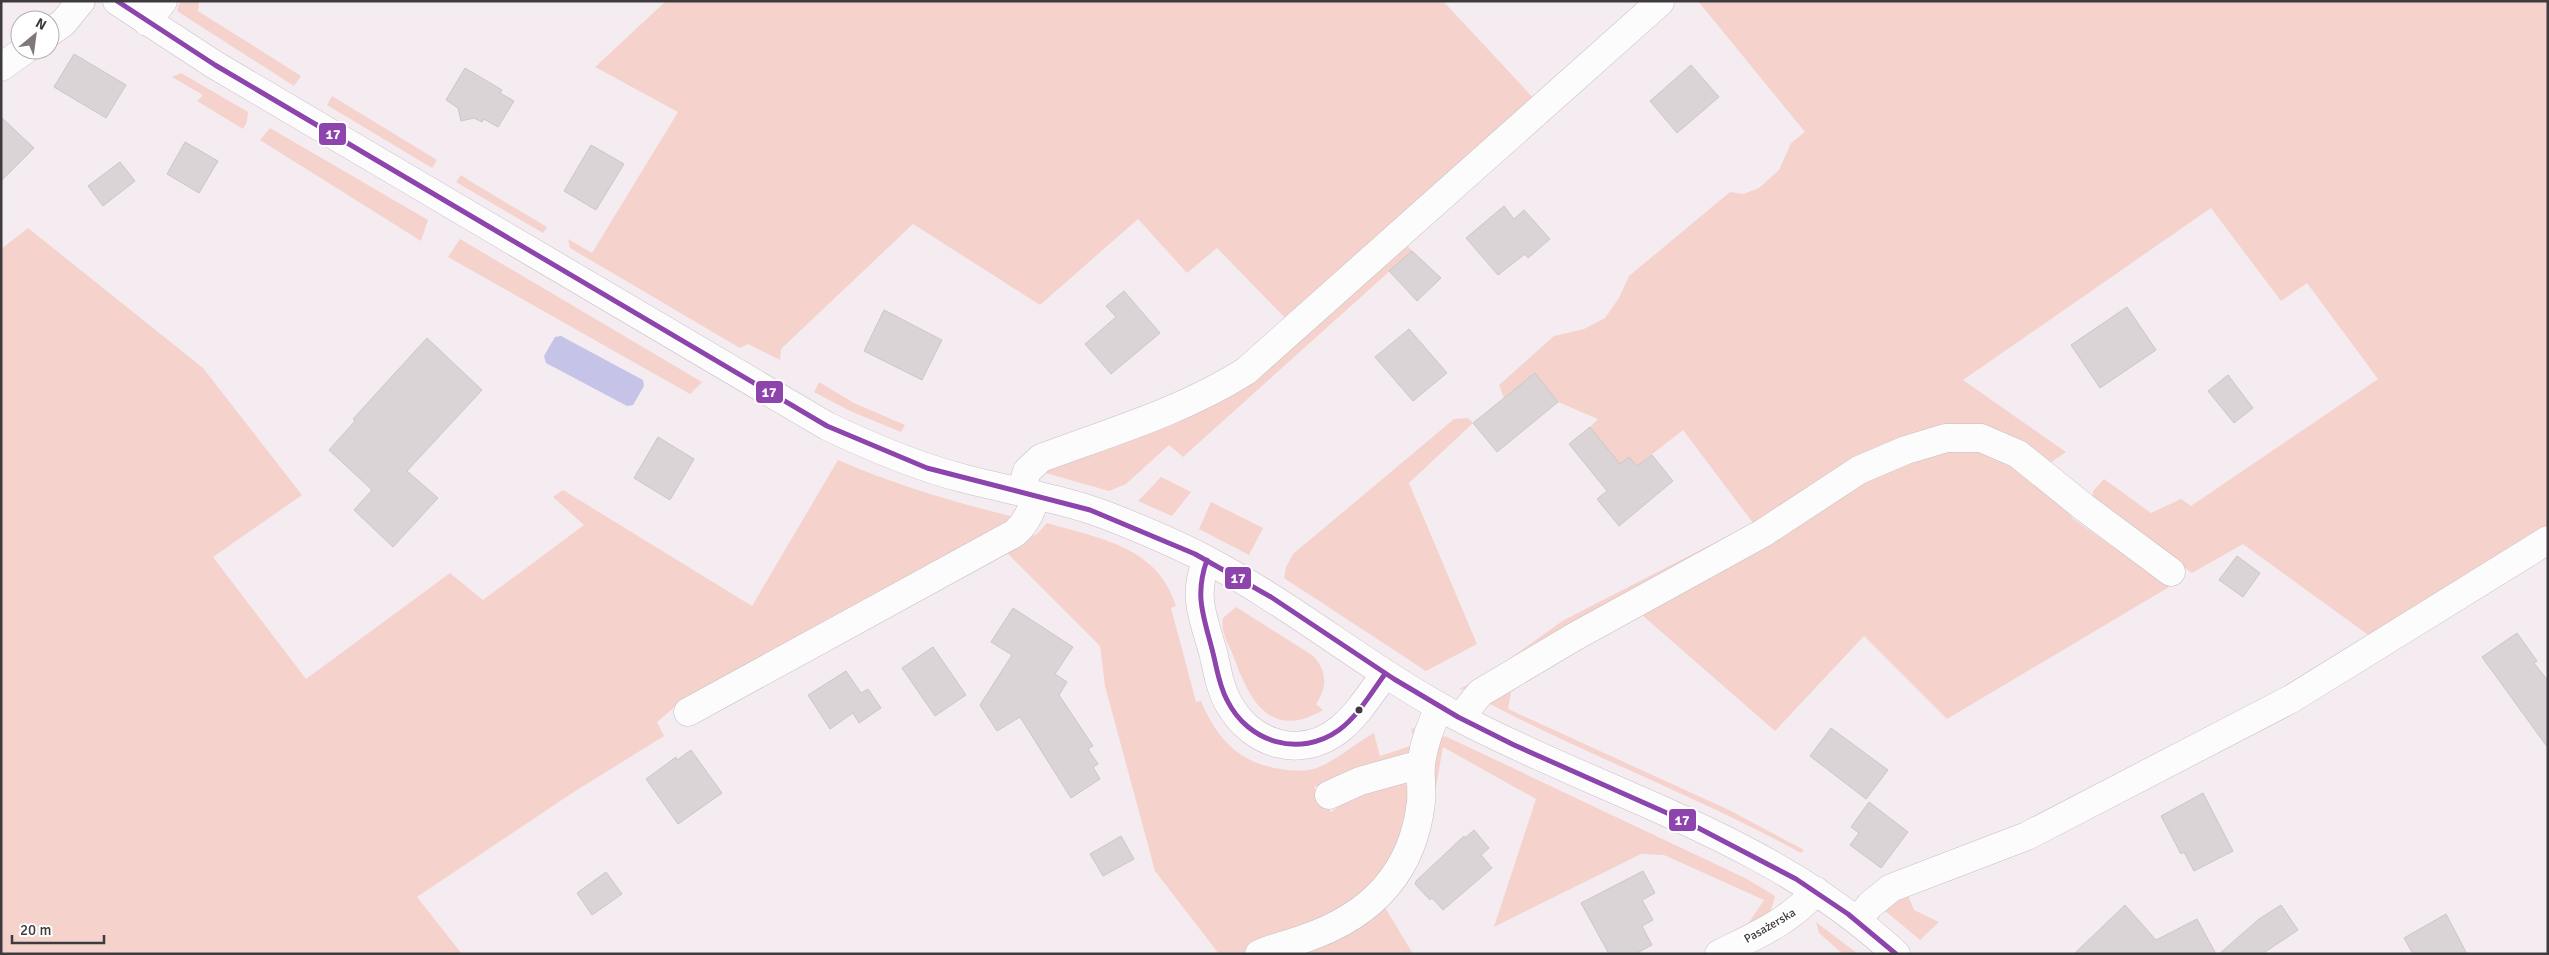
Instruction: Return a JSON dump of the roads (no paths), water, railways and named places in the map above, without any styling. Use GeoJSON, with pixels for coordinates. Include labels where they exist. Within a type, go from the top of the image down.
{"type":"FeatureCollection","features":[{"type":"Feature","properties":{"kind":"street"},"geometry":{"type":"LineString","coordinates":[[60,25],[81,1]]}},
{"type":"Feature","properties":{"kind":"street"},"geometry":{"type":"LineString","coordinates":[[117,1],[155,12],[275,101],[812,419],[903,460],[963,478],[1103,514],[1206,560],[1385,674],[1450,712],[1740,847],[1816,891],[1858,921],[1896,954]]}},
{"type":"Feature","properties":{"kind":"street"},"geometry":{"type":"LineString","coordinates":[[688,712],[1015,533],[1024,526],[1030,515],[1027,471],[1041,458],[1180,407],[1214,391],[1246,371],[1660,2]]}},
{"type":"Feature","properties":{"kind":"street"},"geometry":{"type":"LineString","coordinates":[[1259,954],[1308,938],[1336,925],[1362,910],[1383,892],[1394,878],[1413,844],[1421,800],[1421,764],[1430,724],[1574,637],[1763,533],[1859,470],[1906,450],[1946,438],[1981,438],[2018,454],[2085,508],[2171,572]]}},
{"type":"Feature","properties":{"kind":"street"},"geometry":{"type":"LineString","coordinates":[[1858,921],[1870,905],[1891,888],[2027,836],[2291,700],[2548,540]]}},
{"type":"Feature","properties":{"kind":"street"},"geometry":{"type":"LineString","coordinates":[[1206,560],[1200,576],[1198,599],[1226,698],[1238,719],[1253,733],[1288,746],[1306,746],[1322,740],[1339,730],[1354,716],[1385,674]]}},
{"type":"Feature","properties":{"kind":"street"},"geometry":{"type":"LineString","coordinates":[[1329,795],[1360,781],[1421,764]]}},
{"type":"Feature","properties":{"kind":"street","name":"Pasażerska"},"geometry":{"type":"LineString","coordinates":[[1719,954],[1780,923],[1802,907],[1816,891]]}},
{"type":"Feature","properties":{"kind":"water"},"geometry":{"type":"Polygon","coordinates":[[[561,336],[643,380],[644,386],[633,405],[627,406],[546,363],[544,356],[555,337],[561,336]]]}}]}
